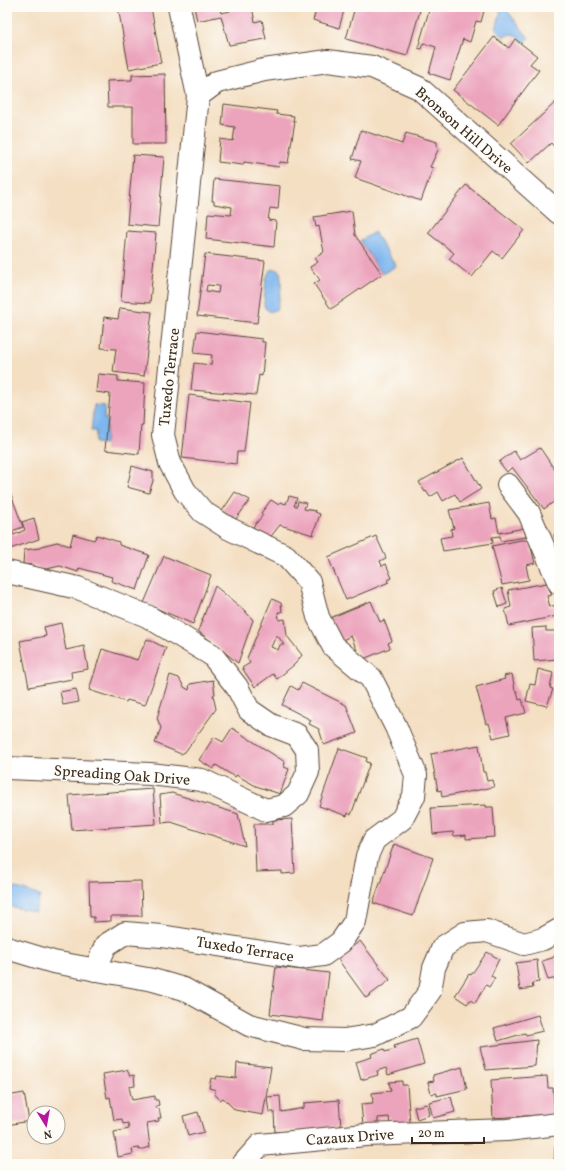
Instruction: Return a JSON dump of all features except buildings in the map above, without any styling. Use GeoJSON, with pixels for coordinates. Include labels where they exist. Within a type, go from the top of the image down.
{"type":"FeatureCollection","features":[{"type":"Feature","properties":{"kind":"street","name":"Tuxedo Terrace"},"geometry":{"type":"LineString","coordinates":[[95,970],[106,945],[125,933],[161,936],[300,958],[324,955],[341,942],[355,922],[367,856],[374,840],[402,819],[414,796],[416,775],[396,727],[371,678],[334,646],[318,617],[309,582],[286,556],[228,528],[203,512],[185,491],[170,463],[163,435],[198,96],[179,7]]}},
{"type":"Feature","properties":{"kind":"street","name":"Bronson Hill Drive"},"geometry":{"type":"LineString","coordinates":[[198,96],[217,82],[264,70],[328,61],[372,67],[419,88],[559,213]]}},
{"type":"Feature","properties":{"kind":"street"},"geometry":{"type":"LineString","coordinates":[[508,485],[529,513],[559,583]]}},
{"type":"Feature","properties":{"kind":"street","name":"Spreading Oak Drive"},"geometry":{"type":"LineString","coordinates":[[7,572],[85,591],[147,616],[212,655],[237,688],[249,710],[271,725],[297,735],[307,750],[308,772],[298,794],[284,806],[266,810],[202,780],[150,774],[7,768]]}},
{"type":"Feature","properties":{"kind":"street"},"geometry":{"type":"LineString","coordinates":[[7,948],[53,962],[153,980],[184,989],[249,1025],[304,1039],[344,1040],[375,1035],[411,1017],[430,991],[434,968],[442,947],[464,932],[487,931],[524,944],[543,939],[559,930]]}},
{"type":"Feature","properties":{"kind":"street","name":"Cazaux Drive"},"geometry":{"type":"LineString","coordinates":[[243,1164],[260,1144],[366,1135],[507,1130],[559,1124]]}},
{"type":"Feature","properties":{"kind":"water"},"geometry":{"type":"Polygon","coordinates":[[[505,8],[529,38],[524,43],[515,35],[510,34],[504,37],[496,30],[501,9],[505,8]]]}},
{"type":"Feature","properties":{"kind":"water"},"geometry":{"type":"Polygon","coordinates":[[[374,232],[396,266],[382,274],[360,241],[374,232]]]}},
{"type":"Feature","properties":{"kind":"water"},"geometry":{"type":"Polygon","coordinates":[[[276,269],[280,272],[281,290],[277,309],[270,312],[265,308],[264,304],[266,278],[270,270],[276,269]]]}},
{"type":"Feature","properties":{"kind":"water"},"geometry":{"type":"Polygon","coordinates":[[[94,405],[105,406],[104,419],[107,419],[105,444],[95,443],[96,431],[91,431],[94,405]]]}},
{"type":"Feature","properties":{"kind":"water"},"geometry":{"type":"Polygon","coordinates":[[[7,887],[21,889],[40,896],[35,912],[7,906],[7,887]]]}}]}
